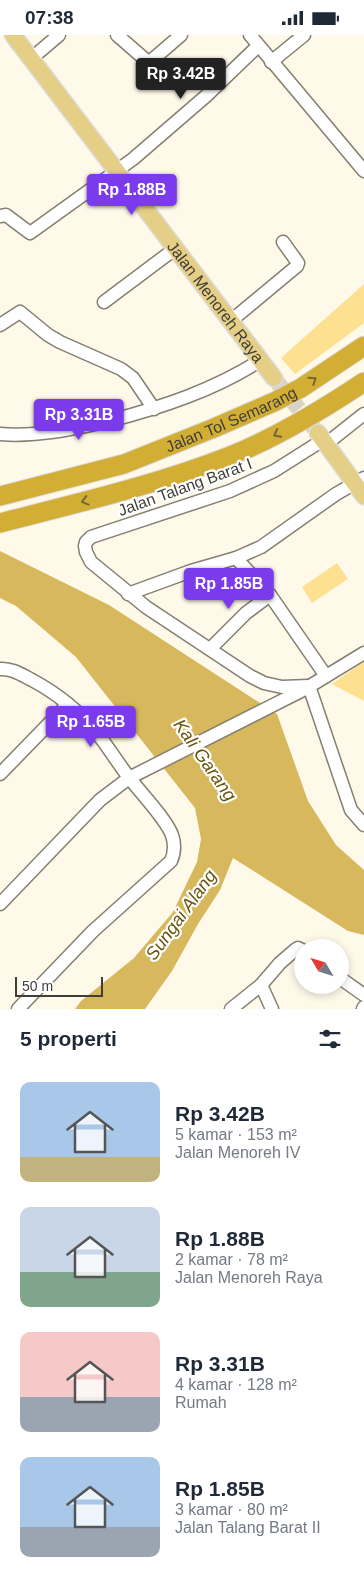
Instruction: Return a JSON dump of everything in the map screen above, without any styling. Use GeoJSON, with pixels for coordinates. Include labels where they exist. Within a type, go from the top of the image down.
{"type":"FeatureCollection","features":[{"type":"Feature","properties":{"kind":"highway","name":"Jalan Tol Semarang"},"geometry":{"type":"LineString","coordinates":[[0,496],[124,463],[214,428],[274,402],[301,387],[364,345]]}},
{"type":"Feature","properties":{"kind":"highway","name":"Jalan Tol Semarang"},"geometry":{"type":"LineString","coordinates":[[0,523],[132,489],[231,455],[318,413],[364,382]]}},
{"type":"Feature","properties":{"kind":"main road","name":"Jalan Menoreh Raya"},"geometry":{"type":"LineString","coordinates":[[13,35],[232,320],[274,378]]}},
{"type":"Feature","properties":{"kind":"main road"},"geometry":{"type":"LineString","coordinates":[[322,439],[361,486]]}},
{"type":"Feature","properties":{"kind":"street"},"geometry":{"type":"LineString","coordinates":[[32,59],[59,35]]}},
{"type":"Feature","properties":{"kind":"street"},"geometry":{"type":"LineString","coordinates":[[117,35],[148,61],[152,60],[181,35]]}},
{"type":"Feature","properties":{"kind":"street"},"geometry":{"type":"LineString","coordinates":[[250,35],[364,171]]}},
{"type":"Feature","properties":{"kind":"street"},"geometry":{"type":"LineString","coordinates":[[271,62],[304,35]]}},
{"type":"Feature","properties":{"kind":"street"},"geometry":{"type":"LineString","coordinates":[[0,217],[6,215],[30,233],[133,159],[189,112],[258,45]]}},
{"type":"Feature","properties":{"kind":"street"},"geometry":{"type":"LineString","coordinates":[[232,320],[297,266],[298,263],[283,242]]}},
{"type":"Feature","properties":{"kind":"street"},"geometry":{"type":"LineString","coordinates":[[104,302],[176,248]]}},
{"type":"Feature","properties":{"kind":"street"},"geometry":{"type":"LineString","coordinates":[[0,325],[20,311],[48,335],[60,342],[121,369],[133,378],[154,409]]}},
{"type":"Feature","properties":{"kind":"street"},"geometry":{"type":"LineString","coordinates":[[0,434],[43,433],[83,427],[154,409],[198,393],[243,371],[261,359]]}},
{"type":"Feature","properties":{"kind":"street","name":"Jalan Talang Barat I"},"geometry":{"type":"LineString","coordinates":[[128,594],[91,562],[84,546],[90,537],[230,491],[274,471],[364,414]]}},
{"type":"Feature","properties":{"kind":"street"},"geometry":{"type":"LineString","coordinates":[[128,594],[190,571],[236,558],[261,547],[288,530],[336,494],[361,486]]}},
{"type":"Feature","properties":{"kind":"street"},"geometry":{"type":"LineString","coordinates":[[236,558],[270,595],[326,676]]}},
{"type":"Feature","properties":{"kind":"street"},"geometry":{"type":"LineString","coordinates":[[128,594],[250,676],[264,683],[282,687],[309,687]]}},
{"type":"Feature","properties":{"kind":"street"},"geometry":{"type":"LineString","coordinates":[[210,649],[246,613],[270,595]]}},
{"type":"Feature","properties":{"kind":"street"},"geometry":{"type":"LineString","coordinates":[[0,904],[100,800],[131,777],[309,687],[364,653]]}},
{"type":"Feature","properties":{"kind":"street"},"geometry":{"type":"LineString","coordinates":[[0,669],[17,672],[37,683],[68,705],[96,732],[166,825],[171,834],[174,848],[171,861],[93,931],[18,1009]]}},
{"type":"Feature","properties":{"kind":"street"},"geometry":{"type":"LineString","coordinates":[[309,687],[352,810],[364,825]]}},
{"type":"Feature","properties":{"kind":"street"},"geometry":{"type":"LineString","coordinates":[[0,774],[68,705]]}},
{"type":"Feature","properties":{"kind":"street"},"geometry":{"type":"LineString","coordinates":[[230,1009],[261,985],[294,950]]}},
{"type":"Feature","properties":{"kind":"street"},"geometry":{"type":"LineString","coordinates":[[349,984],[364,995]]}},
{"type":"Feature","properties":{"kind":"street"},"geometry":{"type":"LineString","coordinates":[[261,985],[272,1009]]}},
{"type":"Feature","properties":{"kind":"shaded area"},"geometry":{"type":"Polygon","coordinates":[[[364,284],[364,323],[295,374],[281,358],[364,284]]]}},
{"type":"Feature","properties":{"kind":"shaded area"},"geometry":{"type":"Polygon","coordinates":[[[0,551],[109,605],[277,714],[308,801],[336,845],[364,870],[364,935],[348,931],[233,858],[220,890],[198,924],[172,971],[145,1009],[75,1009],[81,1001],[134,958],[173,912],[197,862],[201,839],[195,808],[76,657],[16,606],[0,598],[0,551]]]}},
{"type":"Feature","properties":{"kind":"shaded area"},"geometry":{"type":"Polygon","coordinates":[[[337,563],[348,579],[312,603],[302,587],[337,563]]]}},
{"type":"Feature","properties":{"kind":"shaded area"},"geometry":{"type":"Polygon","coordinates":[[[364,661],[364,701],[332,684],[364,661]]]}},
{"type":"Feature","properties":{"kind":"tunnel"},"geometry":{"type":"LineString","coordinates":[[274,378],[318,433]]}},
{"type":"Feature","properties":{"kind":"water label","name":"Kali Garang"},"geometry":{"type":"Point","coordinates":[205,760]}},
{"type":"Feature","properties":{"kind":"water label","name":"Sungai Alang"},"geometry":{"type":"Point","coordinates":[181,915]}}]}
